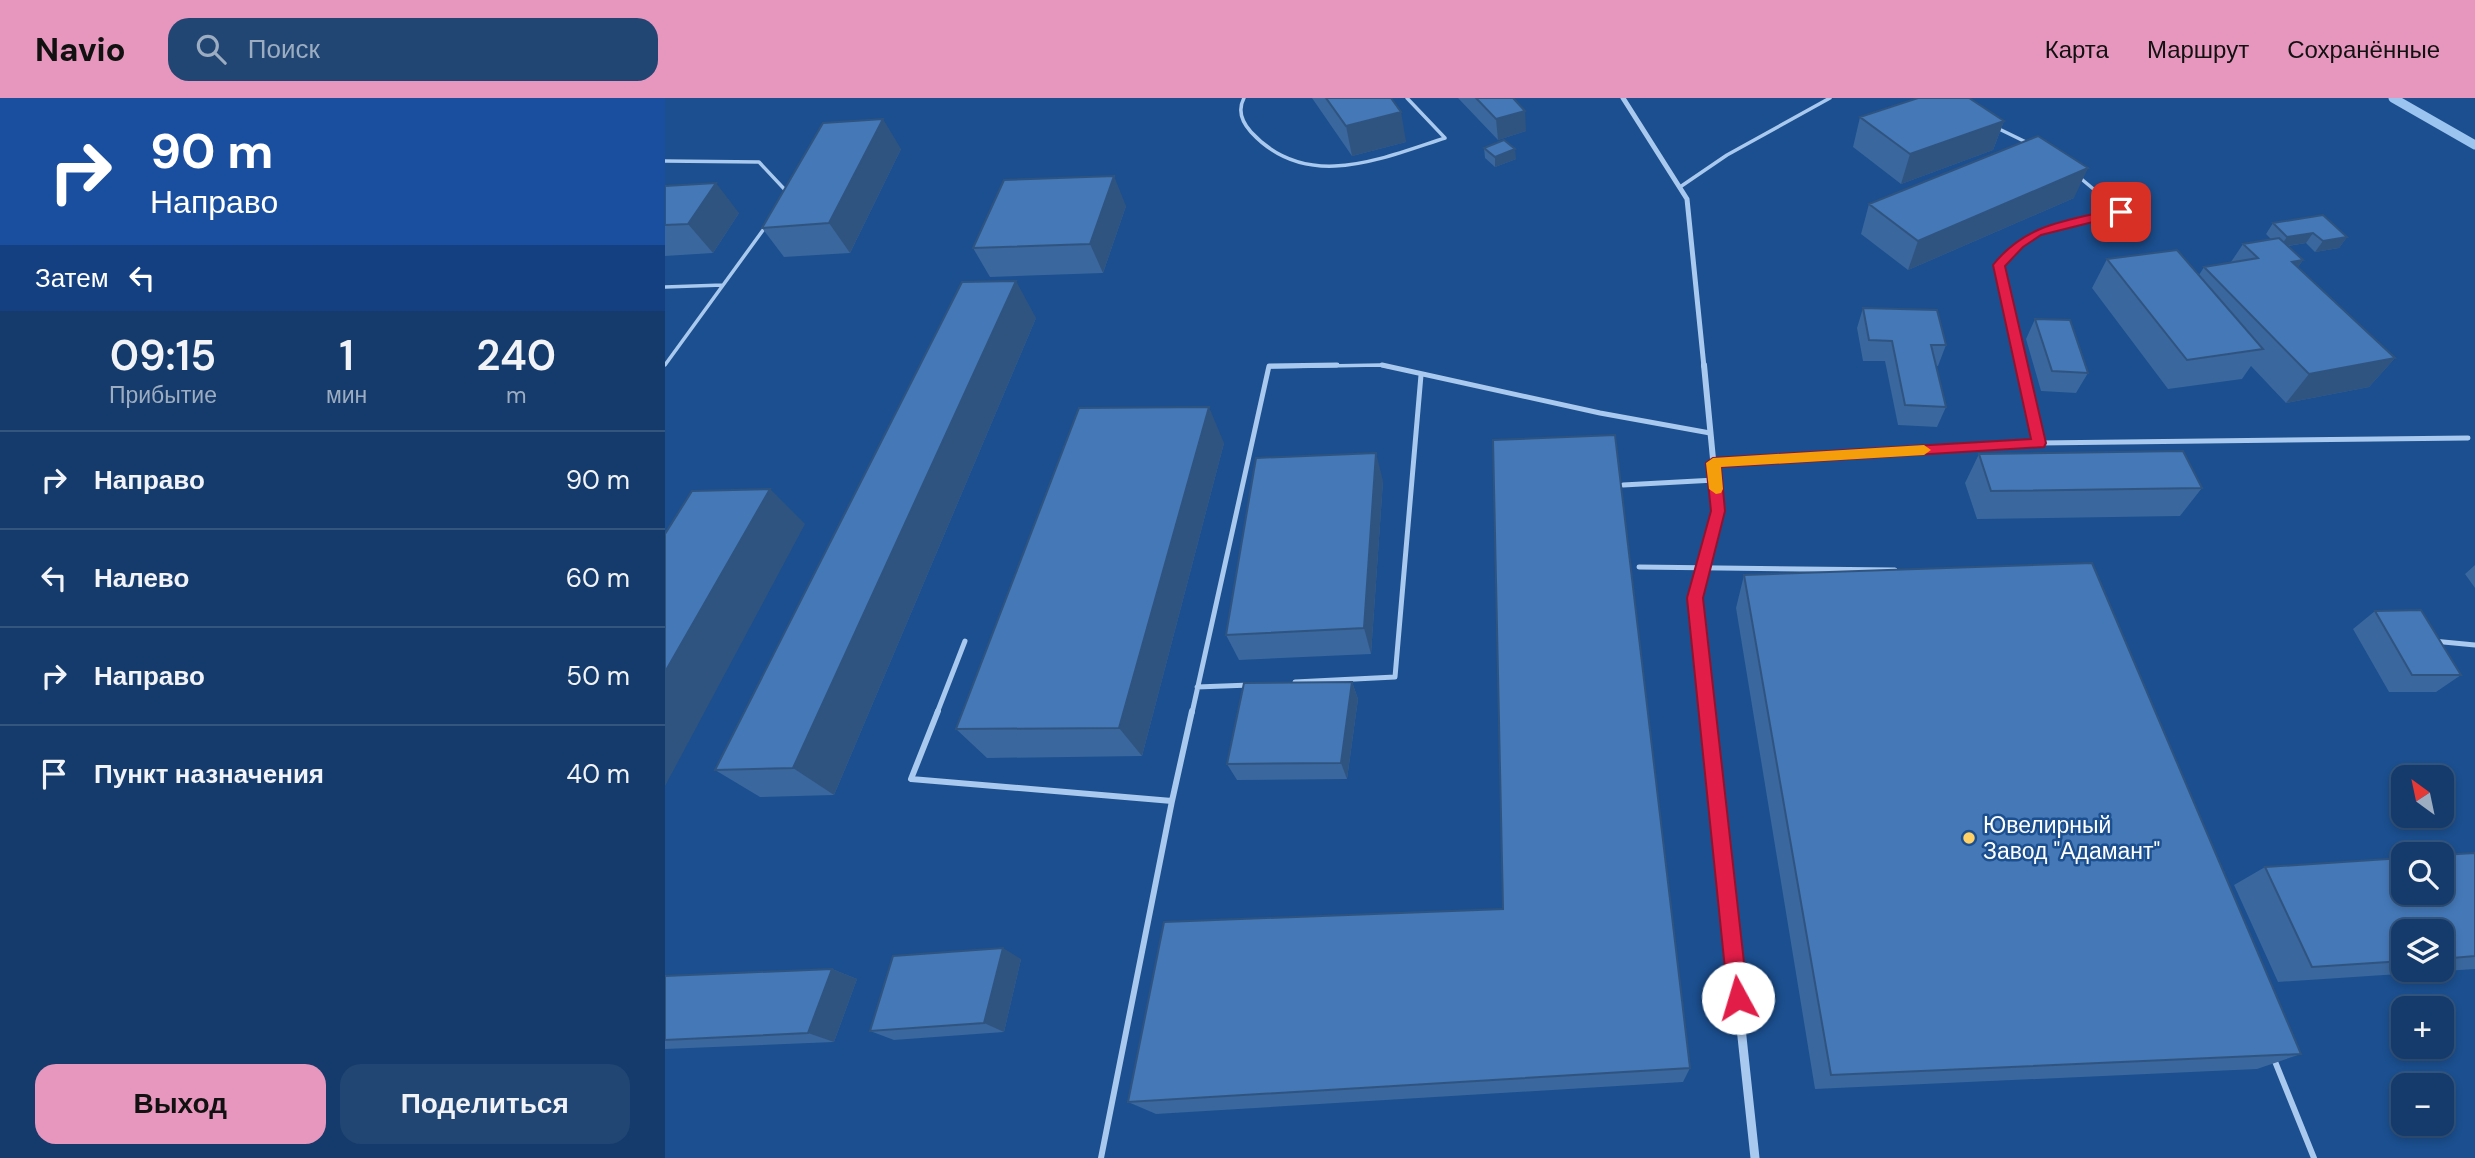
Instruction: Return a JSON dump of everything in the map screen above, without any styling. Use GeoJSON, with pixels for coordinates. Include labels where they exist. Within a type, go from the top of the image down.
{"type":"FeatureCollection","features":[{"type":"Feature","properties":{"kind":"street"},"geometry":{"type":"LineString","coordinates":[[1623,98],[1687,199],[1718,511],[1695,598],[1755,1158]]}},
{"type":"Feature","properties":{"kind":"lane"},"geometry":{"type":"LineString","coordinates":[[1244,98],[1240,104],[1240,118],[1261,144],[1292,163],[1327,167],[1364,161],[1445,138],[1407,98]]}},
{"type":"Feature","properties":{"kind":"lane"},"geometry":{"type":"LineString","coordinates":[[1679,187],[1727,155],[1830,98]]}},
{"type":"Feature","properties":{"kind":"lane"},"geometry":{"type":"LineString","coordinates":[[1992,126],[2039,150]]}},
{"type":"Feature","properties":{"kind":"lane"},"geometry":{"type":"LineString","coordinates":[[665,161],[759,162],[789,194],[782,204]]}},
{"type":"Feature","properties":{"kind":"lane"},"geometry":{"type":"LineString","coordinates":[[2039,443],[1999,265],[2037,232],[2121,212],[2092,185],[2071,171]]}},
{"type":"Feature","properties":{"kind":"lane"},"geometry":{"type":"LineString","coordinates":[[665,365],[767,224]]}},
{"type":"Feature","properties":{"kind":"lane"},"geometry":{"type":"LineString","coordinates":[[665,287],[723,285]]}},
{"type":"Feature","properties":{"kind":"lane"},"geometry":{"type":"LineString","coordinates":[[1101,1158],[1172,801],[1269,366],[1380,365],[1601,413],[1710,433]]}},
{"type":"Feature","properties":{"kind":"lane"},"geometry":{"type":"LineString","coordinates":[[1290,683],[1395,677],[1421,375]]}},
{"type":"Feature","properties":{"kind":"lane"},"geometry":{"type":"LineString","coordinates":[[1713,463],[2039,443],[2468,438]]}},
{"type":"Feature","properties":{"kind":"lane"},"geometry":{"type":"LineString","coordinates":[[1623,485],[1715,480]]}},
{"type":"Feature","properties":{"kind":"lane"},"geometry":{"type":"LineString","coordinates":[[1639,567],[1906,570]]}},
{"type":"Feature","properties":{"kind":"lane"},"geometry":{"type":"LineString","coordinates":[[2428,640],[2475,646]]}},
{"type":"Feature","properties":{"kind":"lane"},"geometry":{"type":"LineString","coordinates":[[965,641],[911,779],[1172,801]]}},
{"type":"Feature","properties":{"kind":"lane"},"geometry":{"type":"LineString","coordinates":[[1198,687],[1263,684]]}},
{"type":"Feature","properties":{"kind":"lane"},"geometry":{"type":"LineString","coordinates":[[2274,1056],[2315,1158]]}},
{"type":"Feature","properties":{"kind":"building"},"geometry":{"type":"Polygon","coordinates":[[[1326,98],[1391,98],[1401,112],[1346,126],[1326,98]]]}},
{"type":"Feature","properties":{"kind":"building"},"geometry":{"type":"Polygon","coordinates":[[[1476,98],[1513,98],[1525,111],[1496,119],[1476,98]]]}},
{"type":"Feature","properties":{"kind":"building"},"geometry":{"type":"Polygon","coordinates":[[[1918,98],[1969,98],[2004,121],[1910,154],[1860,117],[1918,98]]]}},
{"type":"Feature","properties":{"kind":"building"},"geometry":{"type":"Polygon","coordinates":[[[883,119],[829,223],[762,228],[823,123],[883,119]]]}},
{"type":"Feature","properties":{"kind":"building"},"geometry":{"type":"Polygon","coordinates":[[[2038,136],[2088,168],[1918,241],[1869,204],[2038,136]]]}},
{"type":"Feature","properties":{"kind":"building"},"geometry":{"type":"Polygon","coordinates":[[[1504,140],[1515,149],[1495,157],[1484,148],[1504,140]]]}},
{"type":"Feature","properties":{"kind":"building"},"geometry":{"type":"Polygon","coordinates":[[[1114,176],[1090,244],[973,248],[1004,180],[1114,176]]]}},
{"type":"Feature","properties":{"kind":"building"},"geometry":{"type":"Polygon","coordinates":[[[716,183],[688,224],[665,225],[665,186],[716,183]]]}},
{"type":"Feature","properties":{"kind":"building"},"geometry":{"type":"Polygon","coordinates":[[[2323,215],[2347,237],[2323,241],[2313,233],[2287,237],[2273,223],[2323,215]]]}},
{"type":"Feature","properties":{"kind":"building"},"geometry":{"type":"Polygon","coordinates":[[[2279,238],[2303,260],[2292,262],[2395,358],[2309,374],[2204,267],[2258,258],[2243,244],[2279,238]]]}},
{"type":"Feature","properties":{"kind":"building"},"geometry":{"type":"Polygon","coordinates":[[[2177,250],[2263,349],[2187,360],[2107,259],[2177,250]]]}},
{"type":"Feature","properties":{"kind":"building"},"geometry":{"type":"Polygon","coordinates":[[[1016,281],[793,768],[715,770],[962,282],[1016,281]]]}},
{"type":"Feature","properties":{"kind":"building"},"geometry":{"type":"Polygon","coordinates":[[[1863,308],[1937,310],[1946,345],[1931,345],[1946,407],[1905,405],[1892,341],[1869,340],[1863,308]]]}},
{"type":"Feature","properties":{"kind":"building"},"geometry":{"type":"Polygon","coordinates":[[[2035,319],[2070,320],[2088,373],[2052,371],[2035,319]]]}},
{"type":"Feature","properties":{"kind":"building"},"geometry":{"type":"Polygon","coordinates":[[[1209,407],[1119,728],[956,729],[1079,408],[1209,407]]]}},
{"type":"Feature","properties":{"kind":"building"},"geometry":{"type":"Polygon","coordinates":[[[1615,435],[1690,1068],[1128,1102],[1164,922],[1503,909],[1493,440],[1615,435]]]}},
{"type":"Feature","properties":{"kind":"building"},"geometry":{"type":"Polygon","coordinates":[[[2183,451],[2202,488],[1991,491],[1979,454],[2183,451]]]}},
{"type":"Feature","properties":{"kind":"building"},"geometry":{"type":"Polygon","coordinates":[[[1376,453],[1364,628],[1226,635],[1256,458],[1376,453]]]}},
{"type":"Feature","properties":{"kind":"building"},"geometry":{"type":"Polygon","coordinates":[[[770,489],[665,672],[665,534],[692,491],[770,489]]]}},
{"type":"Feature","properties":{"kind":"building","name":"Ювелирный Завод \"Адамант\""},"geometry":{"type":"Polygon","coordinates":[[[2092,563],[2301,1054],[1831,1075],[1744,575],[2092,563]]]}},
{"type":"Feature","properties":{"kind":"building"},"geometry":{"type":"Polygon","coordinates":[[[2421,610],[2461,675],[2412,675],[2375,611],[2421,610]]]}},
{"type":"Feature","properties":{"kind":"building"},"geometry":{"type":"Polygon","coordinates":[[[1352,682],[1341,763],[1227,764],[1244,683],[1352,682]]]}},
{"type":"Feature","properties":{"kind":"building"},"geometry":{"type":"Polygon","coordinates":[[[2475,853],[2475,956],[2454,958],[2454,919],[2391,919],[2391,962],[2312,967],[2265,867],[2391,859],[2391,905],[2454,905],[2454,854],[2475,853]]]}},
{"type":"Feature","properties":{"kind":"building"},"geometry":{"type":"Polygon","coordinates":[[[1003,948],[984,1023],[870,1031],[893,956],[1003,948]]]}},
{"type":"Feature","properties":{"kind":"building"},"geometry":{"type":"Polygon","coordinates":[[[832,969],[808,1033],[665,1040],[665,976],[832,969]]]}},
{"type":"Feature","properties":{"kind":"waterway"},"geometry":{"type":"LineString","coordinates":[[2393,98],[2475,145]]}},
{"type":"Feature","properties":{"kind":"slow traffic"},"geometry":{"type":"LineString","coordinates":[[1716,489],[1713,463],[1924,450]]}},
{"type":"Feature","properties":{"kind":"place","name":"Ювелирный Завод \"Адамант\""},"geometry":{"type":"Point","coordinates":[1969,838]}},
{"type":"Feature","properties":{"kind":"route"},"geometry":{"type":"LineString","coordinates":[[1738,998],[1695,598],[1718,511],[1713,463],[2039,443],[1999,265],[2037,232],[2121,212]]}}]}
